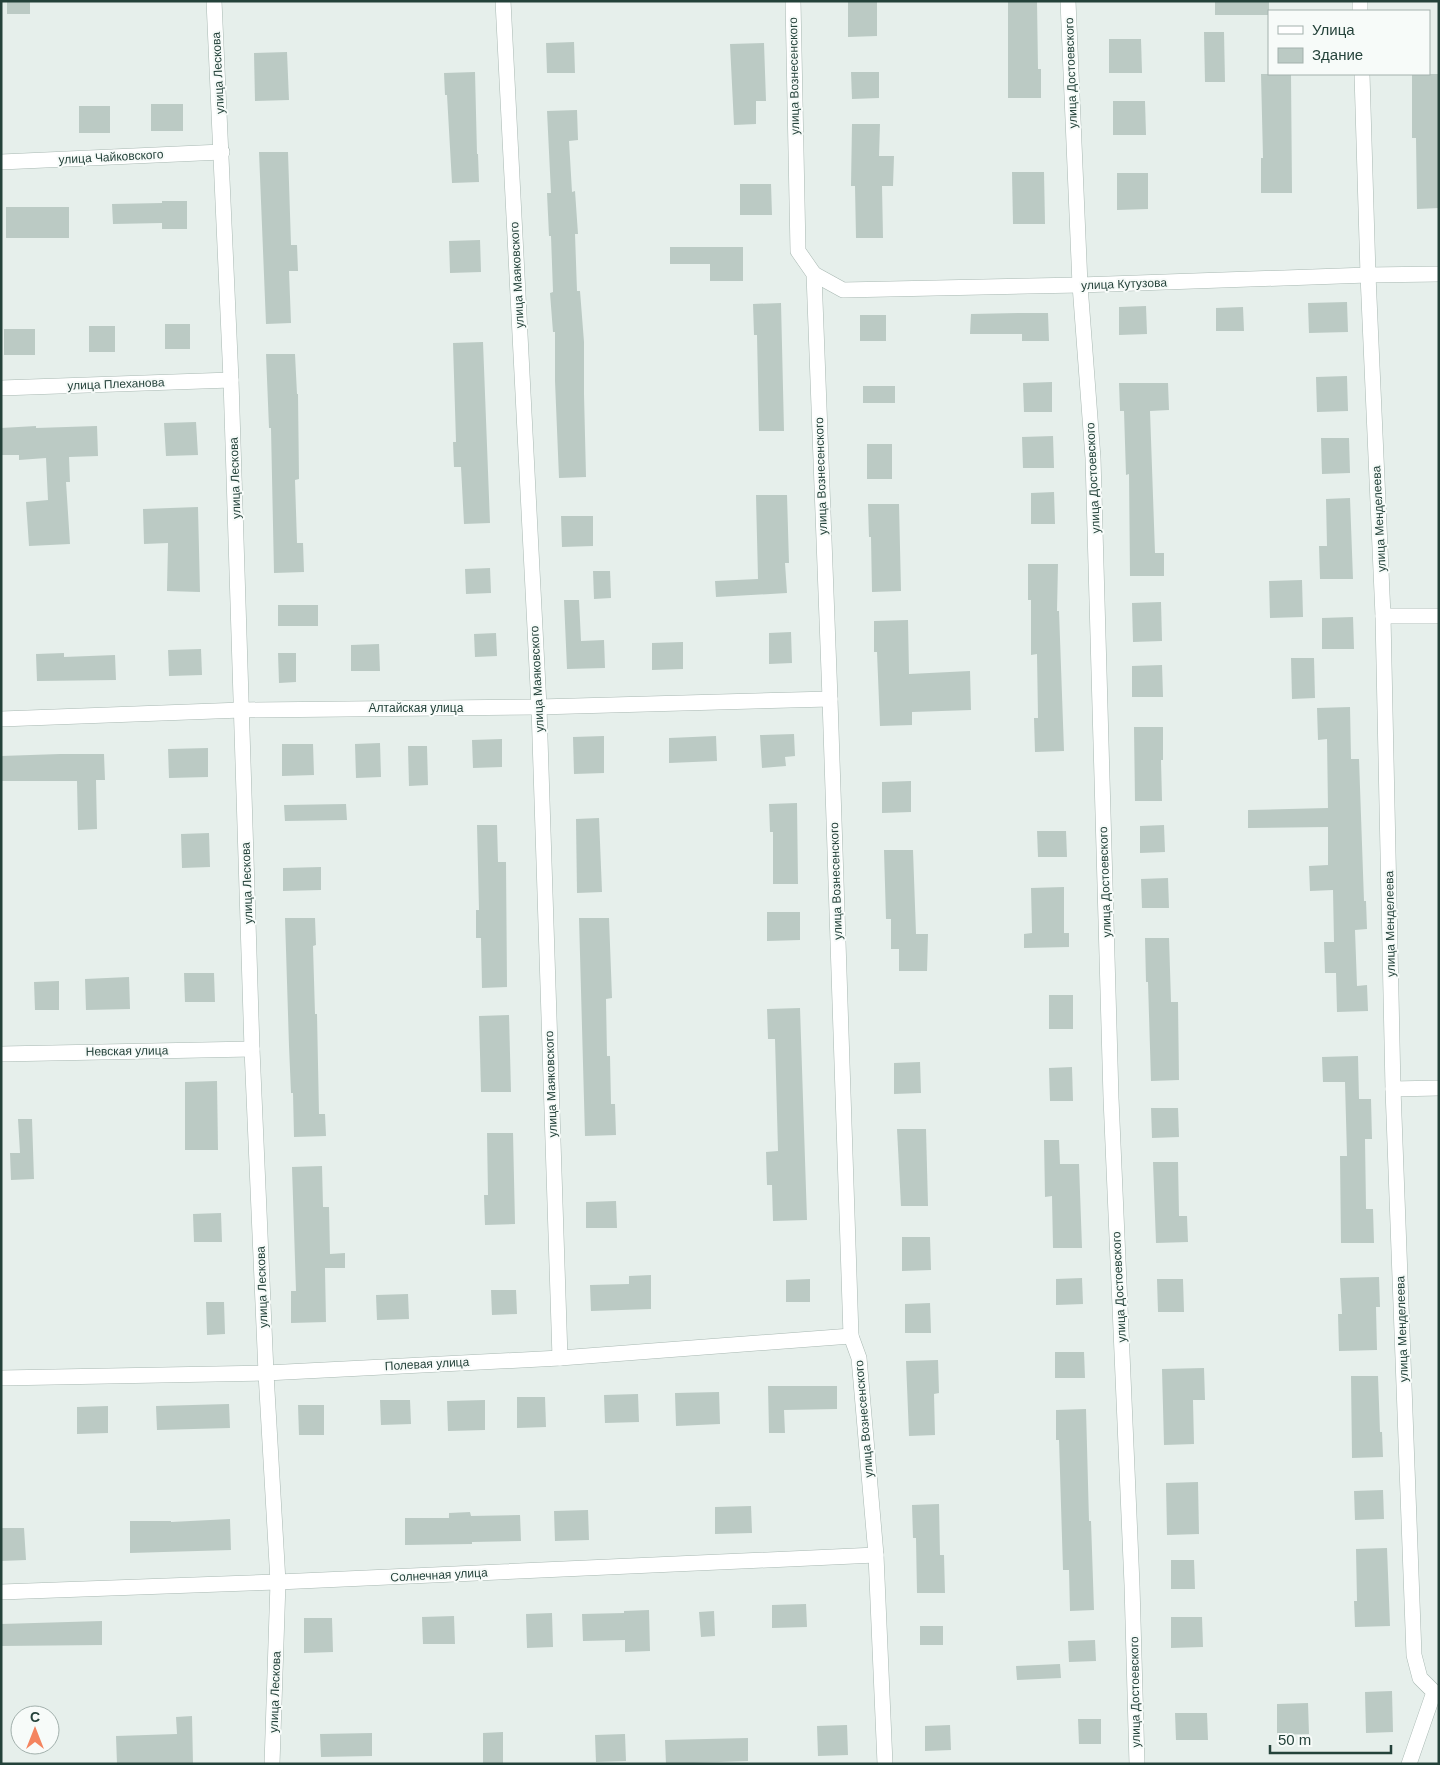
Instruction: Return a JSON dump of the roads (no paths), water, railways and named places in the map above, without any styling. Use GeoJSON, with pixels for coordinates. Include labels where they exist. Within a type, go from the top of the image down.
{"type":"FeatureCollection","features":[{"type":"Feature","properties":{"kind":"street","name":"улица Лескова"},"geometry":{"type":"LineString","coordinates":[[214,1],[232,380],[252,1049],[266,1372],[278,1582],[272,1764]]}},
{"type":"Feature","properties":{"kind":"street","name":"улица Маяковского"},"geometry":{"type":"LineString","coordinates":[[503,1],[539,707],[560,1358]]}},
{"type":"Feature","properties":{"kind":"street","name":"улица Вознесенского"},"geometry":{"type":"LineString","coordinates":[[792,1],[798,251],[814,274],[852,1336],[860,1358],[876,1555],[885,1764]]}},
{"type":"Feature","properties":{"kind":"street","name":"улица Достоевского"},"geometry":{"type":"LineString","coordinates":[[1068,1],[1080,285],[1093,458],[1111,1098],[1132,1575],[1137,1764]]}},
{"type":"Feature","properties":{"kind":"street","name":"улица Менделеева"},"geometry":{"type":"LineString","coordinates":[[1362,75],[1368,275],[1383,616],[1393,1089],[1414,1655],[1420,1678],[1436,1693],[1409,1764]]}},
{"type":"Feature","properties":{"kind":"street","name":"улица Чайковского"},"geometry":{"type":"LineString","coordinates":[[1,162],[222,152]]}},
{"type":"Feature","properties":{"kind":"street","name":"улица Кутузова"},"geometry":{"type":"LineString","coordinates":[[814,274],[843,290],[1439,274]]}},
{"type":"Feature","properties":{"kind":"street","name":"улица Плеханова"},"geometry":{"type":"LineString","coordinates":[[1,388],[232,380]]}},
{"type":"Feature","properties":{"kind":"street"},"geometry":{"type":"LineString","coordinates":[[1383,616],[1439,616]]}},
{"type":"Feature","properties":{"kind":"street","name":"Алтайская улица"},"geometry":{"type":"LineString","coordinates":[[1,719],[242,710],[539,707],[830,699]]}},
{"type":"Feature","properties":{"kind":"street","name":"Невская улица"},"geometry":{"type":"LineString","coordinates":[[1,1054],[252,1049]]}},
{"type":"Feature","properties":{"kind":"street"},"geometry":{"type":"LineString","coordinates":[[1393,1089],[1439,1088]]}},
{"type":"Feature","properties":{"kind":"street","name":"Полевая улица"},"geometry":{"type":"LineString","coordinates":[[1,1378],[266,1372],[560,1358],[852,1336]]}},
{"type":"Feature","properties":{"kind":"street","name":"Солнечная улица"},"geometry":{"type":"LineString","coordinates":[[1,1592],[278,1582],[876,1555]]}}]}
